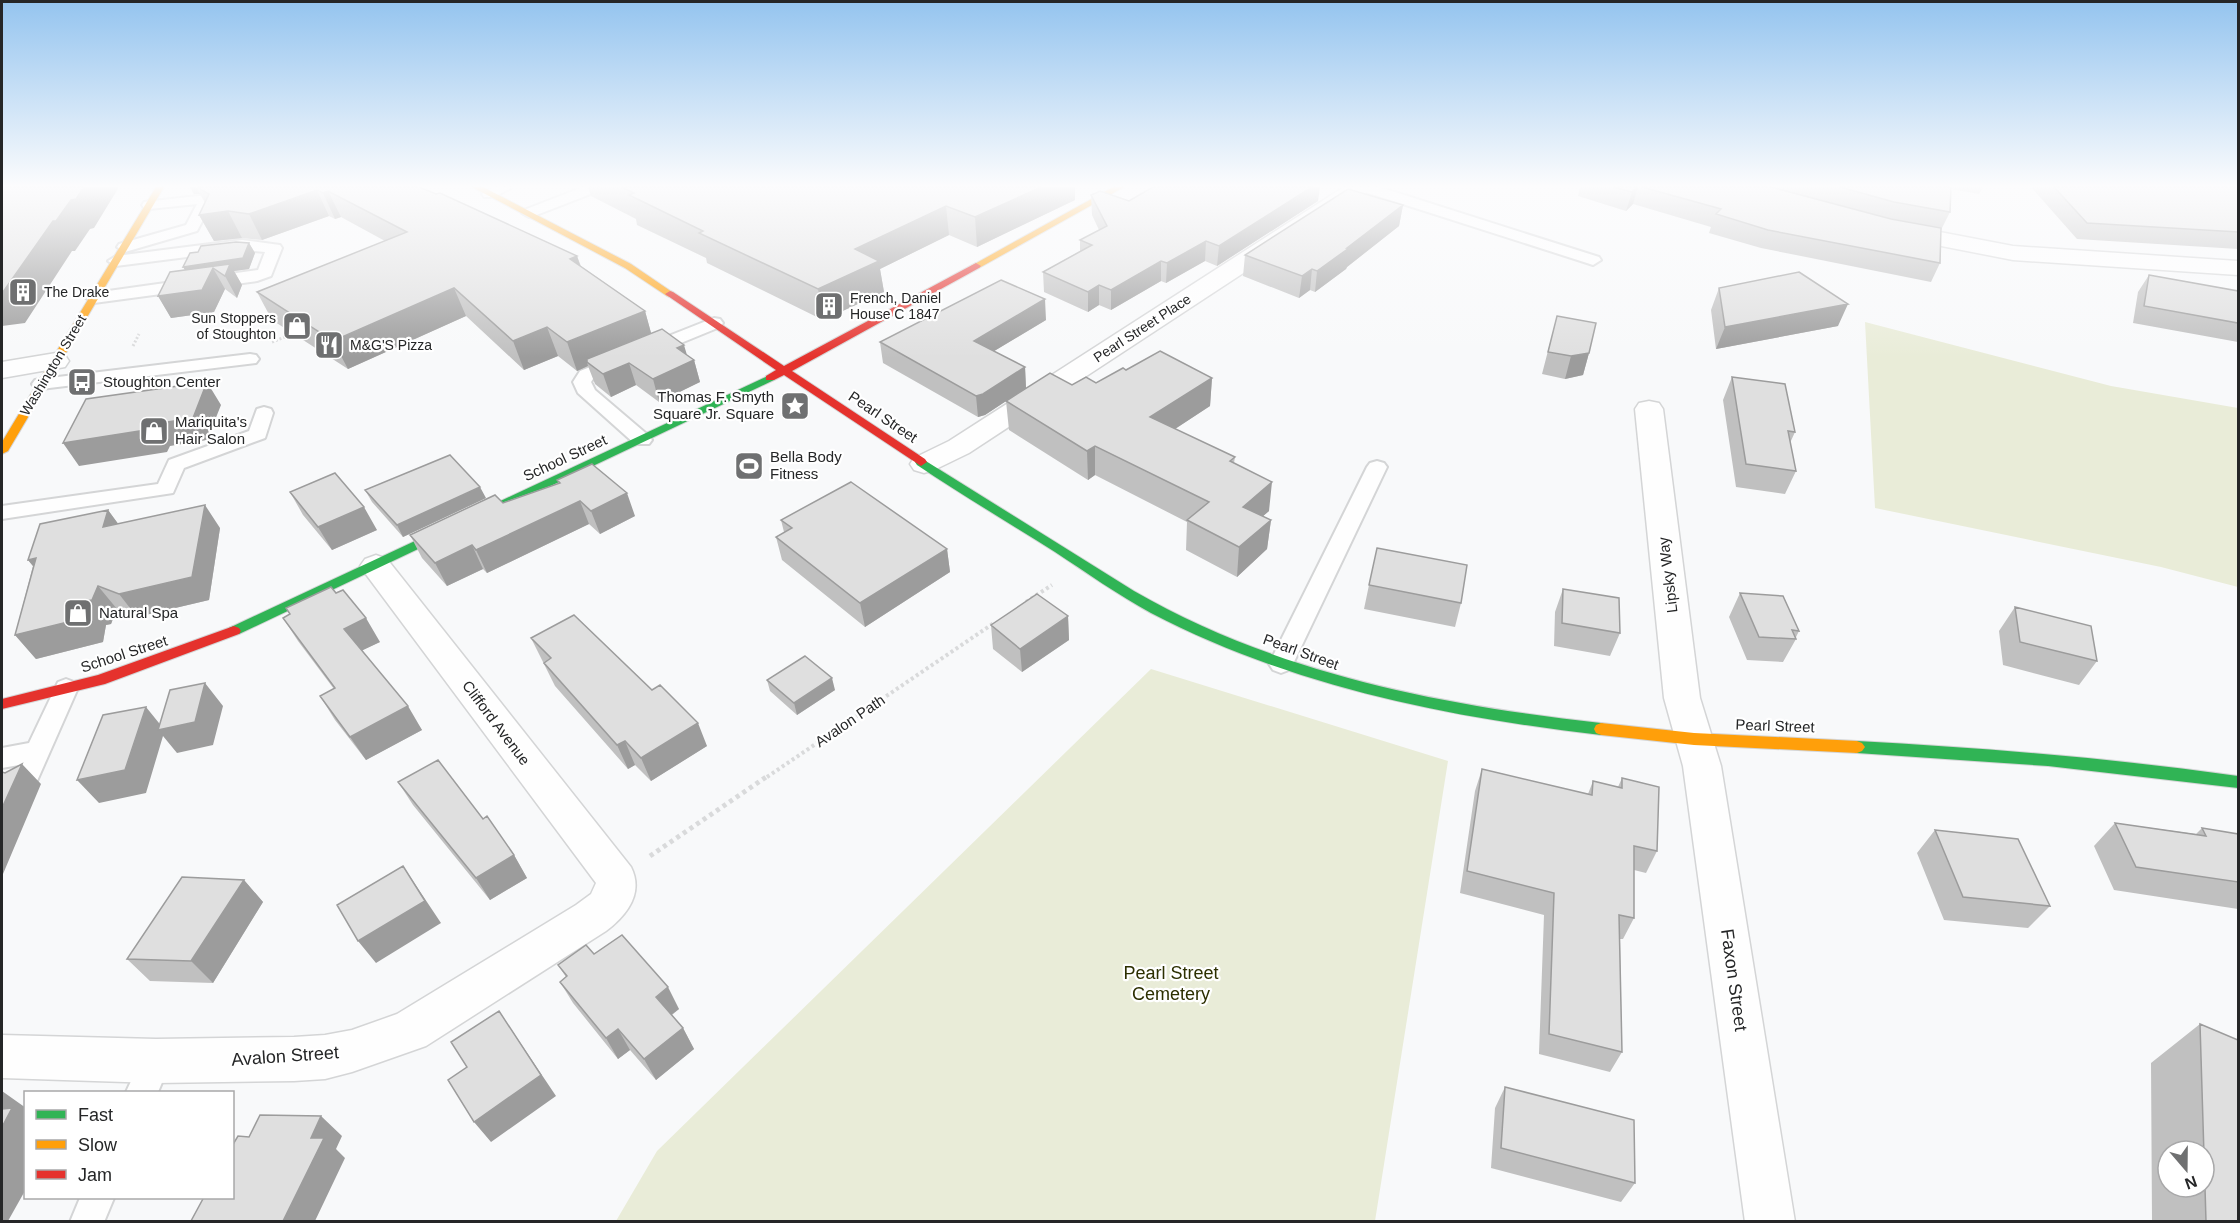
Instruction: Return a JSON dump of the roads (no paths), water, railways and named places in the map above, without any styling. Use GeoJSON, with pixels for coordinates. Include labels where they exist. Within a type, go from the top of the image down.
{"type":"FeatureCollection","features":[{"type":"Feature","properties":{"kind":"main road","name":"Washington Street"},"geometry":{"type":"LineString","coordinates":[[2,451],[127,244]]}},
{"type":"Feature","properties":{"kind":"main road","name":"Pearl Street"},"geometry":{"type":"LineString","coordinates":[[587,244],[628,266],[924,464],[1082,564],[1171,617],[1281,664],[1376,693],[1467,712],[1568,727],[1694,739],[1977,753],[2164,771],[2238,782]]}},
{"type":"Feature","properties":{"kind":"main road","name":"School Street"},"geometry":{"type":"LineString","coordinates":[[2,704],[151,663],[204,644],[376,566],[784,371],[1016,244]]}},
{"type":"Feature","properties":{"kind":"street","name":"Pearl Street Place"},"geometry":{"type":"LineString","coordinates":[[924,464],[959,447],[1271,244]]}},
{"type":"Feature","properties":{"kind":"street"},"geometry":{"type":"LineString","coordinates":[[1968,244],[2013,253],[2238,267]]}},
{"type":"Feature","properties":{"kind":"street"},"geometry":{"type":"LineString","coordinates":[[2,370],[56,361]]}},
{"type":"Feature","properties":{"kind":"street","name":"Lipsky Way"},"geometry":{"type":"LineString","coordinates":[[1648,409],[1682,698],[1694,739]]}},
{"type":"Feature","properties":{"kind":"street","name":"Clifford Avenue"},"geometry":{"type":"LineString","coordinates":[[376,566],[617,879]]}},
{"type":"Feature","properties":{"kind":"street","name":"Faxon Street"},"geometry":{"type":"LineString","coordinates":[[1694,739],[1702,766],[1770,1221]]}},
{"type":"Feature","properties":{"kind":"street","name":"Avalon Street"},"geometry":{"type":"LineString","coordinates":[[2,1057],[149,1077],[325,1057],[383,1042],[410,1031],[603,910],[614,896],[617,879]]}},
{"type":"Feature","properties":{"kind":"lane"},"geometry":{"type":"LineString","coordinates":[[125,247],[135,244]]}},
{"type":"Feature","properties":{"kind":"lane"},"geometry":{"type":"LineString","coordinates":[[1543,244],[1593,260]]}},
{"type":"Feature","properties":{"kind":"lane"},"geometry":{"type":"LineString","coordinates":[[94,298],[257,276],[265,273],[274,248],[242,245],[116,261]]}},
{"type":"Feature","properties":{"kind":"lane"},"geometry":{"type":"LineString","coordinates":[[642,440],[587,393],[582,382],[586,375],[714,323]]}},
{"type":"Feature","properties":{"kind":"lane"},"geometry":{"type":"LineString","coordinates":[[41,384],[250,359]]}},
{"type":"Feature","properties":{"kind":"lane"},"geometry":{"type":"LineString","coordinates":[[2,513],[166,489],[176,464],[258,434],[264,413]]}},
{"type":"Feature","properties":{"kind":"lane"},"geometry":{"type":"LineString","coordinates":[[1281,664],[1377,467]]}},
{"type":"Feature","properties":{"kind":"lane"},"geometry":{"type":"LineString","coordinates":[[24,781],[66,688]]}},
{"type":"Feature","properties":{"kind":"lane"},"geometry":{"type":"LineString","coordinates":[[2,758],[38,751]]}},
{"type":"Feature","properties":{"kind":"lane"},"geometry":{"type":"LineString","coordinates":[[87,1221],[96,1199]]}},
{"type":"Feature","properties":{"kind":"place","name":"The Drake"},"geometry":{"type":"Point","coordinates":[23,292]}},
{"type":"Feature","properties":{"kind":"place","name":"French, Daniel House C 1847"},"geometry":{"type":"Point","coordinates":[829,306]}},
{"type":"Feature","properties":{"kind":"place","name":"Sun Stoppers of Stoughton"},"geometry":{"type":"Point","coordinates":[297,326]}},
{"type":"Feature","properties":{"kind":"place","name":"M&G'S Pizza"},"geometry":{"type":"Point","coordinates":[329,345]}},
{"type":"Feature","properties":{"kind":"place","name":"Stoughton Center"},"geometry":{"type":"Point","coordinates":[82,382]}},
{"type":"Feature","properties":{"kind":"place","name":"Thomas F. Smyth Square Jr. Square"},"geometry":{"type":"Point","coordinates":[795,406]}},
{"type":"Feature","properties":{"kind":"place","name":"Mariquita's Hair Salon"},"geometry":{"type":"Point","coordinates":[154,431]}},
{"type":"Feature","properties":{"kind":"place","name":"Bella Body Fitness"},"geometry":{"type":"Point","coordinates":[749,466]}},
{"type":"Feature","properties":{"kind":"place","name":"Natural Spa"},"geometry":{"type":"Point","coordinates":[78,613]}},
{"type":"Feature","properties":{"kind":"park label","name":"Pearl Street Cemetery"},"geometry":{"type":"Point","coordinates":[1171,983]}}]}
